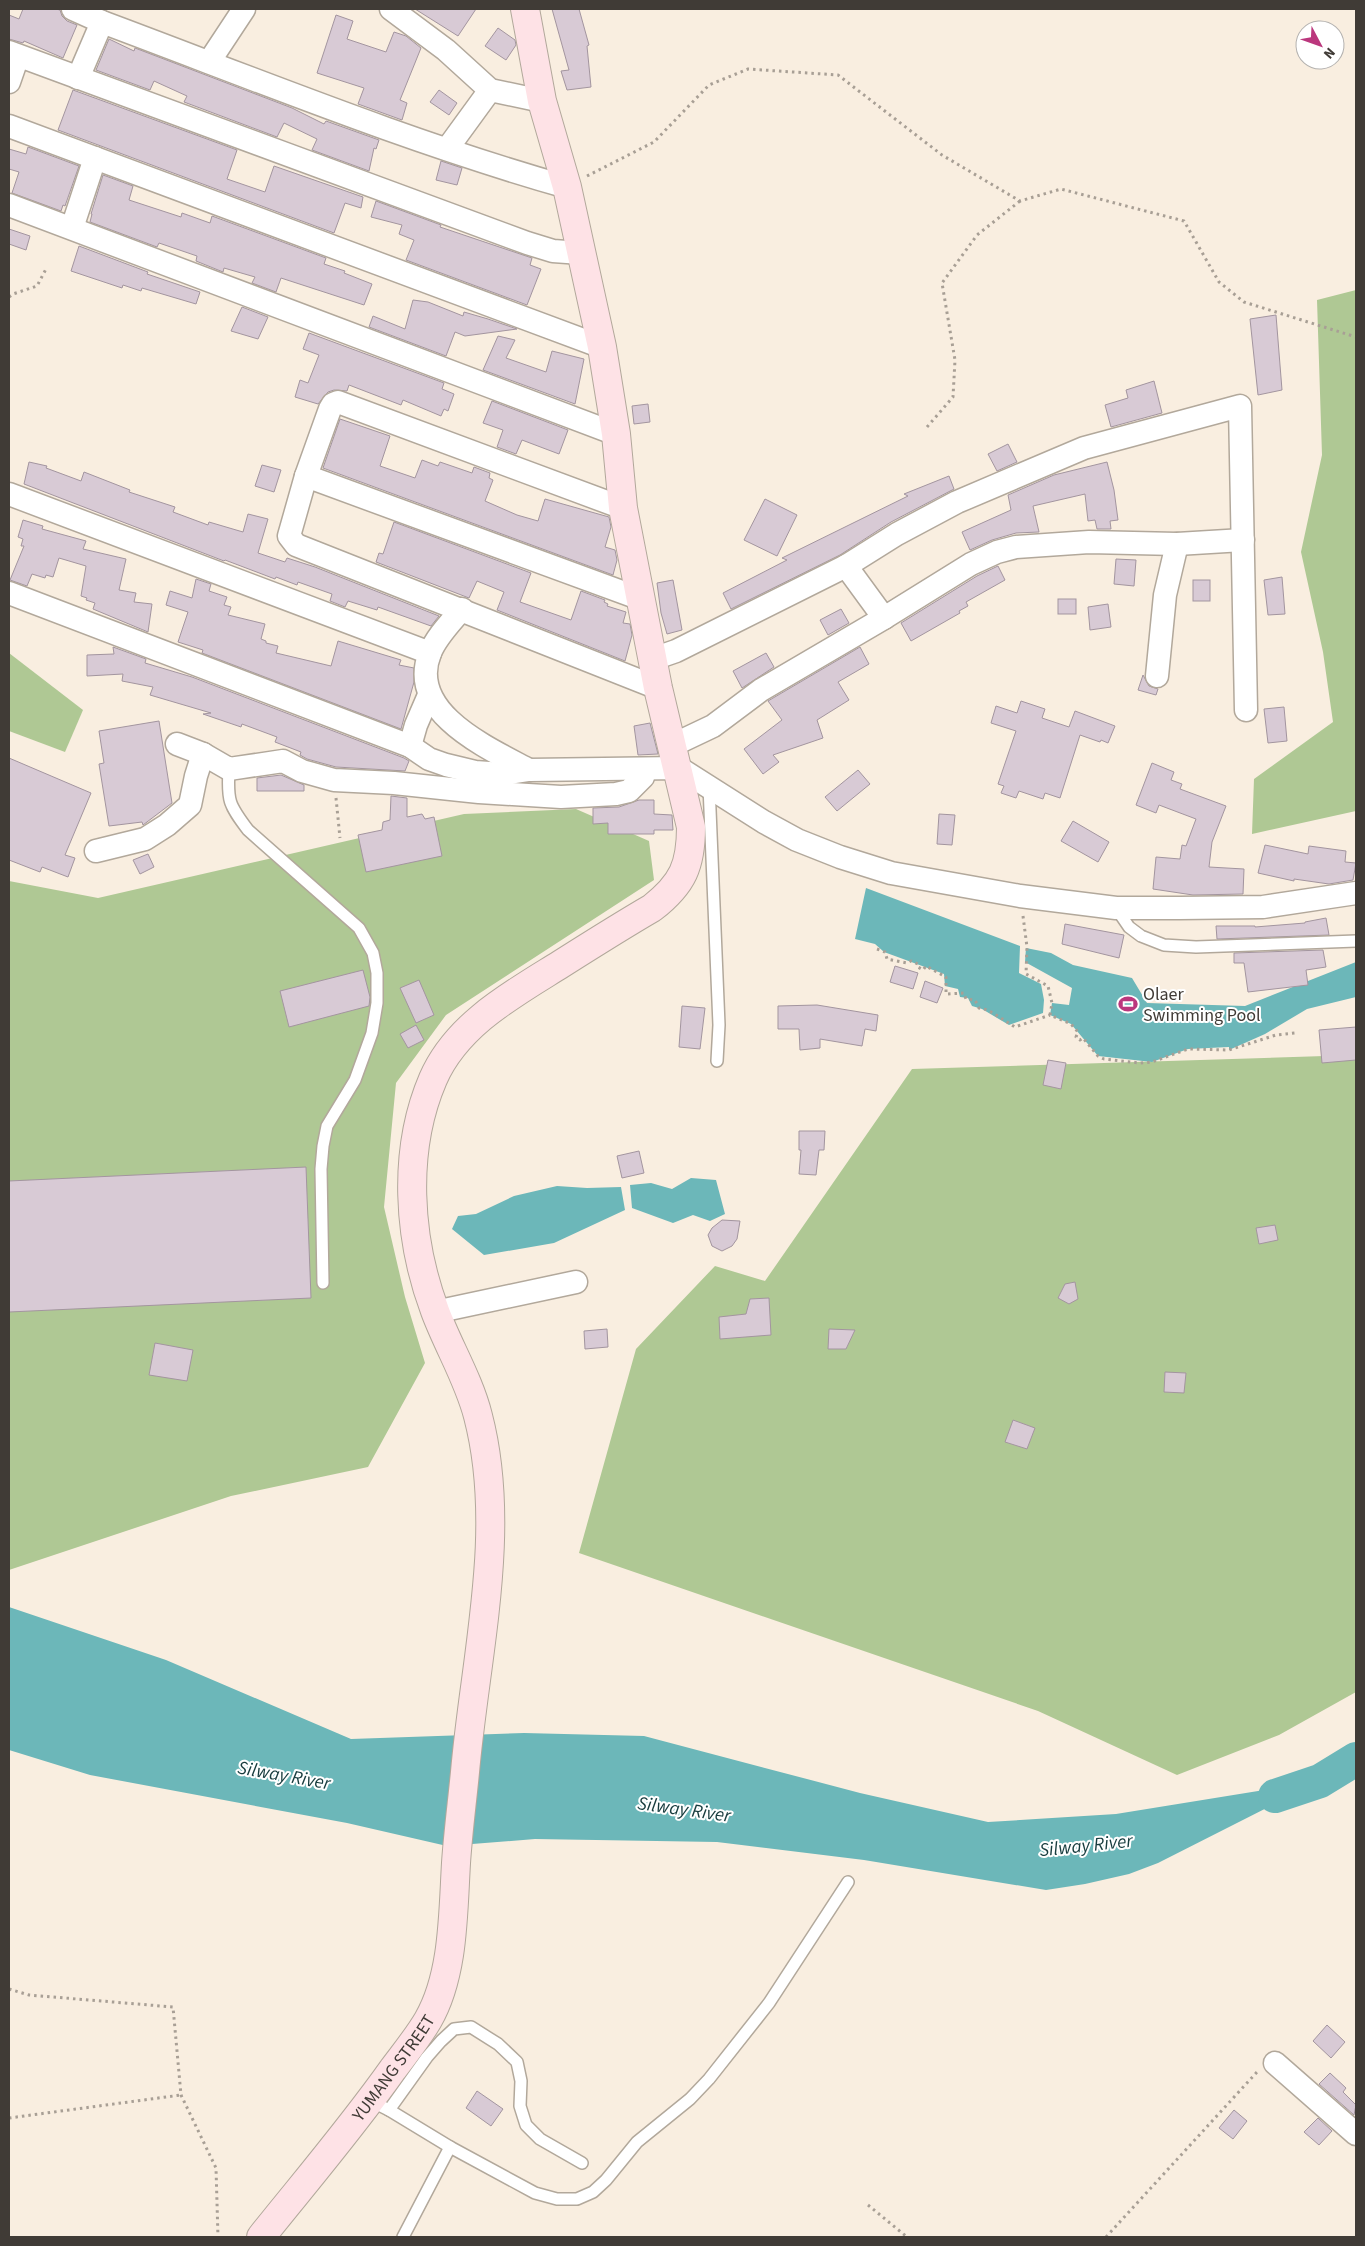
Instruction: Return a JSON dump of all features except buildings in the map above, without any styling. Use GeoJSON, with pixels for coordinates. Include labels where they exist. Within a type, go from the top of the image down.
{"type":"FeatureCollection","features":[{"type":"Feature","properties":{"kind":"main road","name":"YUMANG STREET"},"geometry":{"type":"LineString","coordinates":[[261,2237],[380,2105],[429,2019],[442,1988],[455,1913],[456,1867],[470,1719],[487,1577],[490,1500],[486,1451],[477,1413],[435,1312],[418,1251],[413,1172],[416,1139],[433,1080],[444,1059],[459,1039],[504,1000],[652,908],[667,896],[678,883],[686,868],[691,845],[691,827],[676,756],[658,688],[623,508],[616,434],[602,346],[566,187],[542,101],[525,9]]}},
{"type":"Feature","properties":{"kind":"street"},"geometry":{"type":"LineString","coordinates":[[73,9],[113,19],[209,62],[447,150],[502,169],[566,187]]}},
{"type":"Feature","properties":{"kind":"street"},"geometry":{"type":"LineString","coordinates":[[209,62],[244,9]]}},
{"type":"Feature","properties":{"kind":"street"},"geometry":{"type":"LineString","coordinates":[[391,9],[446,50],[490,90],[542,101]]}},
{"type":"Feature","properties":{"kind":"street"},"geometry":{"type":"LineString","coordinates":[[78,78],[113,19]]}},
{"type":"Feature","properties":{"kind":"street"},"geometry":{"type":"LineString","coordinates":[[9,82],[14,54],[527,243],[553,251],[581,253]]}},
{"type":"Feature","properties":{"kind":"street"},"geometry":{"type":"LineString","coordinates":[[447,150],[490,90]]}},
{"type":"Feature","properties":{"kind":"street"},"geometry":{"type":"LineString","coordinates":[[9,126],[602,346]]}},
{"type":"Feature","properties":{"kind":"street"},"geometry":{"type":"LineString","coordinates":[[72,228],[96,158]]}},
{"type":"Feature","properties":{"kind":"street"},"geometry":{"type":"LineString","coordinates":[[9,205],[616,434]]}},
{"type":"Feature","properties":{"kind":"street"},"geometry":{"type":"LineString","coordinates":[[623,508],[338,402],[330,409],[306,476],[290,530],[291,540],[296,545],[658,688]]}},
{"type":"Feature","properties":{"kind":"street"},"geometry":{"type":"LineString","coordinates":[[653,659],[676,651],[846,566],[897,534],[956,502],[1084,448],[1215,413],[1240,435],[1246,710]]}},
{"type":"Feature","properties":{"kind":"street"},"geometry":{"type":"LineString","coordinates":[[306,476],[641,599]]}},
{"type":"Feature","properties":{"kind":"street"},"geometry":{"type":"LineString","coordinates":[[9,494],[430,653]]}},
{"type":"Feature","properties":{"kind":"street"},"geometry":{"type":"LineString","coordinates":[[9,593],[410,746],[430,759],[446,765],[475,772],[502,774],[529,770],[644,769],[676,756],[761,690],[884,618],[943,580],[997,552],[1016,547],[1089,542],[1177,544],[1243,540]]}},
{"type":"Feature","properties":{"kind":"street"},"geometry":{"type":"LineString","coordinates":[[1157,676],[1165,595],[1177,544]]}},
{"type":"Feature","properties":{"kind":"street"},"geometry":{"type":"LineString","coordinates":[[846,566],[884,618]]}},
{"type":"Feature","properties":{"kind":"street"},"geometry":{"type":"LineString","coordinates":[[462,609],[430,653],[426,679],[429,695],[443,714],[455,724],[496,752],[529,770]]}},
{"type":"Feature","properties":{"kind":"street"},"geometry":{"type":"LineString","coordinates":[[410,746],[416,725],[429,695]]}},
{"type":"Feature","properties":{"kind":"street"},"geometry":{"type":"LineString","coordinates":[[177,744],[203,754],[229,769],[283,761],[302,771],[334,780],[394,782],[479,792],[561,797],[616,794],[629,791],[643,777],[644,769]]}},
{"type":"Feature","properties":{"kind":"street"},"geometry":{"type":"LineString","coordinates":[[96,850],[145,839],[158,832],[190,805],[203,754]]}},
{"type":"Feature","properties":{"kind":"street"},"geometry":{"type":"LineString","coordinates":[[676,756],[709,786],[764,822],[797,840],[840,857],[891,873],[1020,896],[1116,908],[1263,907],[1356,893]]}},
{"type":"Feature","properties":{"kind":"street"},"geometry":{"type":"LineString","coordinates":[[435,1312],[576,1282]]}},
{"type":"Feature","properties":{"kind":"street"},"geometry":{"type":"LineString","coordinates":[[1275,2063],[1356,2134]]}},
{"type":"Feature","properties":{"kind":"lane"},"geometry":{"type":"LineString","coordinates":[[229,769],[228,799],[234,812],[248,830],[359,928],[373,953],[377,973],[377,1003],[372,1033],[355,1080],[327,1126],[323,1146],[320,1169],[322,1283]]}},
{"type":"Feature","properties":{"kind":"lane"},"geometry":{"type":"LineString","coordinates":[[709,786],[719,1026],[717,1060]]}},
{"type":"Feature","properties":{"kind":"lane"},"geometry":{"type":"LineString","coordinates":[[1116,908],[1130,927],[1141,936],[1164,945],[1196,948],[1356,941]]}},
{"type":"Feature","properties":{"kind":"lane"},"geometry":{"type":"LineString","coordinates":[[582,2163],[540,2139],[526,2125],[520,2106],[521,2081],[517,2062],[498,2044],[471,2027],[454,2029],[380,2105],[450,2148],[535,2193],[557,2199],[577,2199],[593,2192],[606,2180],[636,2142],[690,2099],[709,2079],[769,2004],[848,1882]]}},
{"type":"Feature","properties":{"kind":"lane"},"geometry":{"type":"LineString","coordinates":[[403,2237],[450,2148]]}},
{"type":"Feature","properties":{"kind":"path"},"geometry":{"type":"LineString","coordinates":[[566,187],[654,142],[709,85],[748,69],[838,75],[942,155],[1020,201]]}},
{"type":"Feature","properties":{"kind":"path"},"geometry":{"type":"LineString","coordinates":[[927,427],[953,397],[955,360],[942,283],[977,236],[1020,201],[1061,189],[1184,221],[1219,282],[1244,302],[1356,337]]}},
{"type":"Feature","properties":{"kind":"path"},"geometry":{"type":"LineString","coordinates":[[9,298],[13,294],[37,286],[46,269]]}},
{"type":"Feature","properties":{"kind":"path"},"geometry":{"type":"LineString","coordinates":[[334,780],[340,838]]}},
{"type":"Feature","properties":{"kind":"path"},"geometry":{"type":"LineString","coordinates":[[1020,896],[1026,947],[1026,974],[1048,986],[1052,1003],[1050,1015]]}},
{"type":"Feature","properties":{"kind":"path"},"geometry":{"type":"LineString","coordinates":[[877,949],[885,952],[887,959],[907,963],[911,961],[918,964],[918,967],[923,970],[926,966],[946,976],[946,994],[964,993],[966,999],[975,1000],[979,1008],[988,1010],[1015,1027],[1050,1015],[1072,1024],[1078,1032],[1076,1037],[1080,1040],[1084,1038],[1098,1056],[1104,1059],[1140,1063],[1152,1062],[1188,1049],[1229,1050],[1276,1035],[1295,1033]]}},
{"type":"Feature","properties":{"kind":"path"},"geometry":{"type":"LineString","coordinates":[[9,1989],[29,1995],[173,2006],[181,2095],[216,2168],[218,2237]]}},
{"type":"Feature","properties":{"kind":"path"},"geometry":{"type":"LineString","coordinates":[[1106,2237],[1266,2062],[1272,2061],[1275,2063]]}},
{"type":"Feature","properties":{"kind":"path"},"geometry":{"type":"LineString","coordinates":[[9,2118],[181,2095]]}},
{"type":"Feature","properties":{"kind":"path"},"geometry":{"type":"LineString","coordinates":[[868,2205],[907,2237]]}},
{"type":"Feature","properties":{"kind":"green space"},"geometry":{"type":"Polygon","coordinates":[[[1356,290],[1356,811],[1252,834],[1254,779],[1333,722],[1323,652],[1301,552],[1322,455],[1317,300],[1356,290]]]}},
{"type":"Feature","properties":{"kind":"green space"},"geometry":{"type":"Polygon","coordinates":[[[9,653],[83,710],[65,752],[9,731],[9,653]]]}},
{"type":"Feature","properties":{"kind":"green space"},"geometry":{"type":"Polygon","coordinates":[[[576,809],[649,841],[654,880],[446,1015],[396,1083],[384,1207],[405,1297],[425,1363],[368,1467],[231,1496],[9,1570],[9,881],[98,898],[464,814],[576,809]]]}},
{"type":"Feature","properties":{"kind":"green space"},"geometry":{"type":"Polygon","coordinates":[[[1356,1055],[1356,1692],[1279,1735],[1177,1775],[1038,1711],[579,1553],[636,1349],[715,1266],[765,1281],[912,1069],[1356,1055]]]}},
{"type":"Feature","properties":{"kind":"water"},"geometry":{"type":"Polygon","coordinates":[[[866,888],[1020,946],[1019,973],[1041,984],[1044,1000],[1043,1013],[1009,1025],[982,1009],[972,1006],[968,998],[960,997],[958,989],[945,986],[944,974],[884,952],[875,944],[855,939],[866,888]]]}},
{"type":"Feature","properties":{"kind":"water","name":"Olaer Swimming Pool"},"geometry":{"type":"Polygon","coordinates":[[[1026,948],[1051,953],[1073,965],[1132,978],[1147,1003],[1245,1006],[1356,962],[1356,997],[1307,1009],[1265,1034],[1229,1050],[1229,1047],[1188,1049],[1152,1062],[1098,1056],[1071,1024],[1050,1015],[1052,1003],[1069,1005],[1072,988],[1025,962],[1026,948]]]}},
{"type":"Feature","properties":{"kind":"water"},"geometry":{"type":"Polygon","coordinates":[[[691,1178],[716,1180],[725,1214],[710,1221],[693,1215],[673,1223],[632,1208],[630,1185],[651,1183],[672,1189],[691,1178]]]}},
{"type":"Feature","properties":{"kind":"water"},"geometry":{"type":"Polygon","coordinates":[[[557,1186],[587,1188],[621,1187],[625,1210],[554,1243],[484,1255],[452,1229],[458,1216],[476,1214],[514,1196],[557,1186]]]}},
{"type":"Feature","properties":{"kind":"water"},"geometry":{"type":"Polygon","coordinates":[[[9,1607],[166,1660],[351,1739],[524,1733],[644,1736],[860,1793],[988,1822],[1116,1814],[1320,1781],[1158,1863],[1129,1874],[1046,1890],[864,1860],[717,1842],[535,1839],[447,1846],[347,1823],[90,1775],[9,1750],[9,1607]]]}},
{"type":"Feature","properties":{"kind":"waterway","name":"Silway River"},"geometry":{"type":"LineString","coordinates":[[1275,1796],[1320,1781],[1356,1759]]}},
{"type":"Feature","properties":{"kind":"place","name":"Olaer Swimming Pool"},"geometry":{"type":"Point","coordinates":[1128,1004]}}]}
